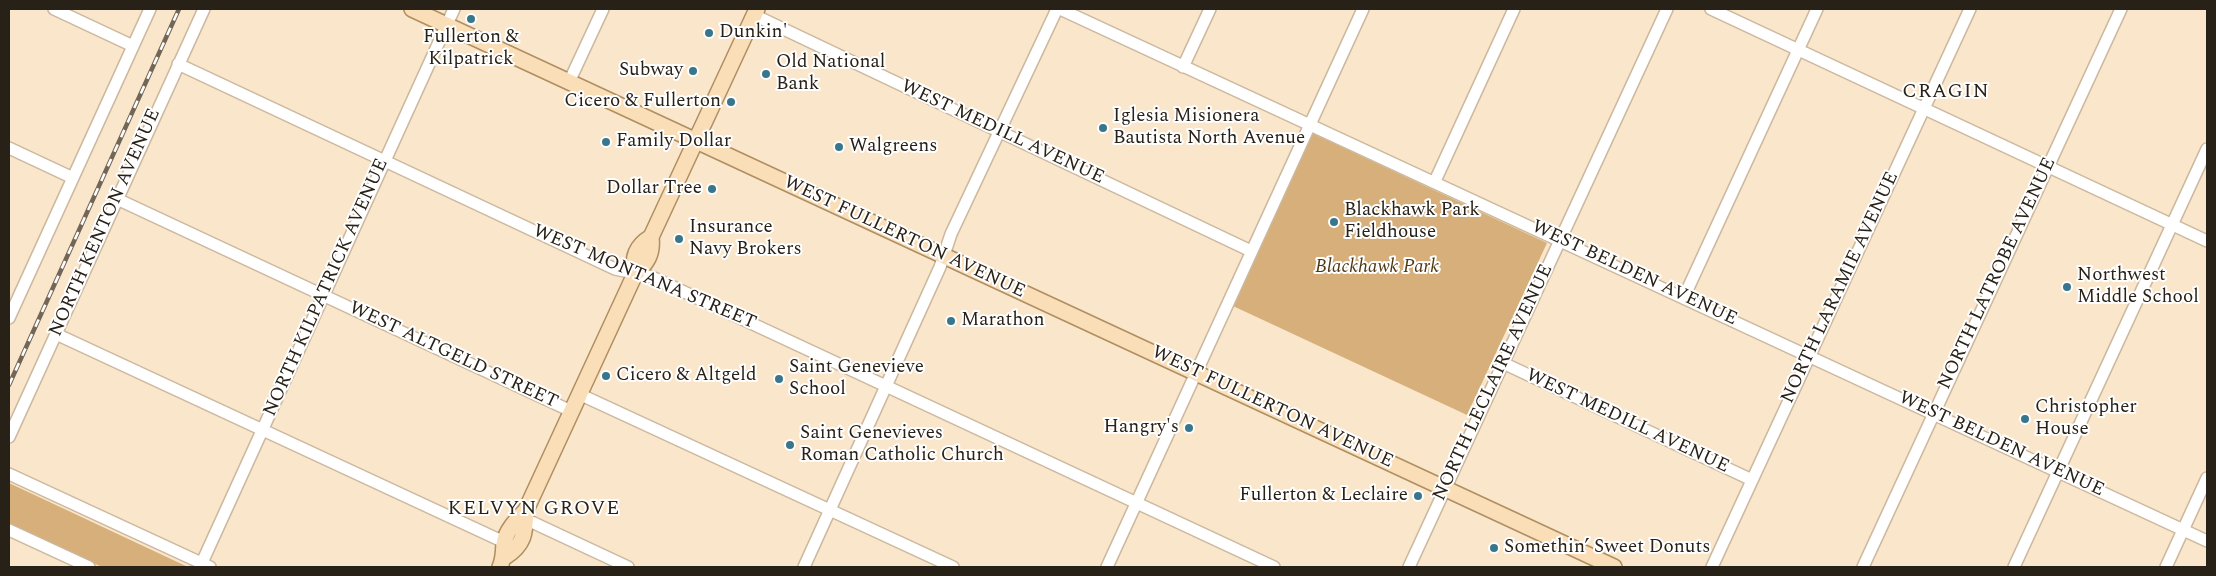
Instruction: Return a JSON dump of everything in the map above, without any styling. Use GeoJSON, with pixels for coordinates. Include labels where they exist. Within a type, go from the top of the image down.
{"type":"FeatureCollection","features":[{"type":"Feature","properties":{"kind":"main road","name":"WEST FULLERTON AVENUE"},"geometry":{"type":"LineString","coordinates":[[412,9],[1614,567]]}},
{"type":"Feature","properties":{"kind":"main road"},"geometry":{"type":"LineString","coordinates":[[503,555],[518,548],[525,531],[524,515],[635,274],[632,261],[640,244],[651,237],[755,12]]}},
{"type":"Feature","properties":{"kind":"street"},"geometry":{"type":"LineString","coordinates":[[54,9],[133,46]]}},
{"type":"Feature","properties":{"kind":"street"},"geometry":{"type":"LineString","coordinates":[[10,314],[150,9]]}},
{"type":"Feature","properties":{"kind":"street","name":"NORTH KENTON AVENUE"},"geometry":{"type":"LineString","coordinates":[[9,438],[204,9]]}},
{"type":"Feature","properties":{"kind":"street","name":"NORTH KILPATRICK AVENUE"},"geometry":{"type":"LineString","coordinates":[[204,566],[323,296],[454,9]]}},
{"type":"Feature","properties":{"kind":"street"},"geometry":{"type":"LineString","coordinates":[[569,82],[603,9]]}},
{"type":"Feature","properties":{"kind":"street"},"geometry":{"type":"LineString","coordinates":[[804,567],[944,256],[951,234],[1059,9]]}},
{"type":"Feature","properties":{"kind":"street","name":"WEST BELDEN AVENUE"},"geometry":{"type":"LineString","coordinates":[[1059,9],[1435,181],[2207,541]]}},
{"type":"Feature","properties":{"kind":"street"},"geometry":{"type":"LineString","coordinates":[[1183,67],[1210,9]]}},
{"type":"Feature","properties":{"kind":"street"},"geometry":{"type":"LineString","coordinates":[[1107,567],[1363,9]]}},
{"type":"Feature","properties":{"kind":"street"},"geometry":{"type":"LineString","coordinates":[[1435,181],[1514,9]]}},
{"type":"Feature","properties":{"kind":"street","name":"NORTH LECLAIRE AVENUE"},"geometry":{"type":"LineString","coordinates":[[1409,567],[1667,9]]}},
{"type":"Feature","properties":{"kind":"street"},"geometry":{"type":"LineString","coordinates":[[1711,9],[2207,241]]}},
{"type":"Feature","properties":{"kind":"street"},"geometry":{"type":"LineString","coordinates":[[1684,297],[1817,9]]}},
{"type":"Feature","properties":{"kind":"street","name":"NORTH LARAMIE AVENUE"},"geometry":{"type":"LineString","coordinates":[[1712,567],[1970,9]]}},
{"type":"Feature","properties":{"kind":"street","name":"NORTH LATROBE AVENUE"},"geometry":{"type":"LineString","coordinates":[[1862,567],[2121,9]]}},
{"type":"Feature","properties":{"kind":"street","name":"WEST MEDILL AVENUE"},"geometry":{"type":"LineString","coordinates":[[755,12],[1251,251]]}},
{"type":"Feature","properties":{"kind":"street","name":"WEST MONTANA STREET"},"geometry":{"type":"LineString","coordinates":[[178,64],[615,269],[652,277],[1274,567]]}},
{"type":"Feature","properties":{"kind":"street"},"geometry":{"type":"LineString","coordinates":[[9,148],[72,178]]}},
{"type":"Feature","properties":{"kind":"street"},"geometry":{"type":"LineString","coordinates":[[2014,567],[2207,149]]}},
{"type":"Feature","properties":{"kind":"street","name":"WEST ALTGELD STREET"},"geometry":{"type":"LineString","coordinates":[[117,199],[572,411]]}},
{"type":"Feature","properties":{"kind":"street"},"geometry":{"type":"LineString","coordinates":[[56,334],[263,430],[503,555]]}},
{"type":"Feature","properties":{"kind":"street","name":"WEST MEDILL AVENUE"},"geometry":{"type":"LineString","coordinates":[[1503,363],[1752,480]]}},
{"type":"Feature","properties":{"kind":"street","name":"WEST ALTGELD STREET"},"geometry":{"type":"LineString","coordinates":[[579,394],[953,567]]}},
{"type":"Feature","properties":{"kind":"street"},"geometry":{"type":"LineString","coordinates":[[9,474],[204,566]]}},
{"type":"Feature","properties":{"kind":"street"},"geometry":{"type":"LineString","coordinates":[[2166,567],[2207,478]]}},
{"type":"Feature","properties":{"kind":"street"},"geometry":{"type":"LineString","coordinates":[[524,515],[628,567]]}},
{"type":"Feature","properties":{"kind":"street"},"geometry":{"type":"LineString","coordinates":[[9,530],[89,567]]}},
{"type":"Feature","properties":{"kind":"green space","name":"Blackhawk Park"},"geometry":{"type":"Polygon","coordinates":[[[1312,133],[1547,243],[1467,415],[1233,306],[1312,133]]]}},
{"type":"Feature","properties":{"kind":"green space"},"geometry":{"type":"Polygon","coordinates":[[[9,483],[188,567],[102,567],[9,524],[9,483]]]}},
{"type":"Feature","properties":{"kind":"railway"},"geometry":{"type":"LineString","coordinates":[[9,385],[179,9]]}},
{"type":"Feature","properties":{"kind":"place","name":"Fullerton & Kilpatrick"},"geometry":{"type":"Point","coordinates":[471,19]}},
{"type":"Feature","properties":{"kind":"place","name":"Dunkin'"},"geometry":{"type":"Point","coordinates":[709,33]}},
{"type":"Feature","properties":{"kind":"place","name":"Subway"},"geometry":{"type":"Point","coordinates":[693,71]}},
{"type":"Feature","properties":{"kind":"place","name":"Old National Bank"},"geometry":{"type":"Point","coordinates":[766,74]}},
{"type":"Feature","properties":{"kind":"place","name":"Cicero & Fullerton"},"geometry":{"type":"Point","coordinates":[731,102]}},
{"type":"Feature","properties":{"kind":"place","name":"Iglesia Misionera Bautista North Avenue"},"geometry":{"type":"Point","coordinates":[1103,128]}},
{"type":"Feature","properties":{"kind":"place","name":"Family Dollar"},"geometry":{"type":"Point","coordinates":[606,142]}},
{"type":"Feature","properties":{"kind":"place","name":"Walgreens"},"geometry":{"type":"Point","coordinates":[839,147]}},
{"type":"Feature","properties":{"kind":"place","name":"Dollar Tree"},"geometry":{"type":"Point","coordinates":[712,189]}},
{"type":"Feature","properties":{"kind":"place","name":"Blackhawk Park Fieldhouse"},"geometry":{"type":"Point","coordinates":[1334,222]}},
{"type":"Feature","properties":{"kind":"place","name":"Insurance Navy Brokers"},"geometry":{"type":"Point","coordinates":[679,239]}},
{"type":"Feature","properties":{"kind":"place","name":"Northwest Middle School"},"geometry":{"type":"Point","coordinates":[2067,287]}},
{"type":"Feature","properties":{"kind":"place","name":"Marathon"},"geometry":{"type":"Point","coordinates":[951,321]}},
{"type":"Feature","properties":{"kind":"place","name":"Cicero & Altgeld"},"geometry":{"type":"Point","coordinates":[606,376]}},
{"type":"Feature","properties":{"kind":"place","name":"Saint Genevieve School"},"geometry":{"type":"Point","coordinates":[779,379]}},
{"type":"Feature","properties":{"kind":"place","name":"Christopher House"},"geometry":{"type":"Point","coordinates":[2025,419]}},
{"type":"Feature","properties":{"kind":"place","name":"Hangry's"},"geometry":{"type":"Point","coordinates":[1189,428]}},
{"type":"Feature","properties":{"kind":"place","name":"Saint Genevieves Roman Catholic Church"},"geometry":{"type":"Point","coordinates":[790,445]}},
{"type":"Feature","properties":{"kind":"place","name":"Fullerton & Leclaire"},"geometry":{"type":"Point","coordinates":[1418,496]}},
{"type":"Feature","properties":{"kind":"place","name":"Somethin’ Sweet Donuts"},"geometry":{"type":"Point","coordinates":[1494,548]}},
{"type":"Feature","properties":{"kind":"district","name":"CRAGIN"},"geometry":{"type":"Point","coordinates":[1946,93]}},
{"type":"Feature","properties":{"kind":"district","name":"KELVYN GROVE"},"geometry":{"type":"Point","coordinates":[534,510]}}]}
